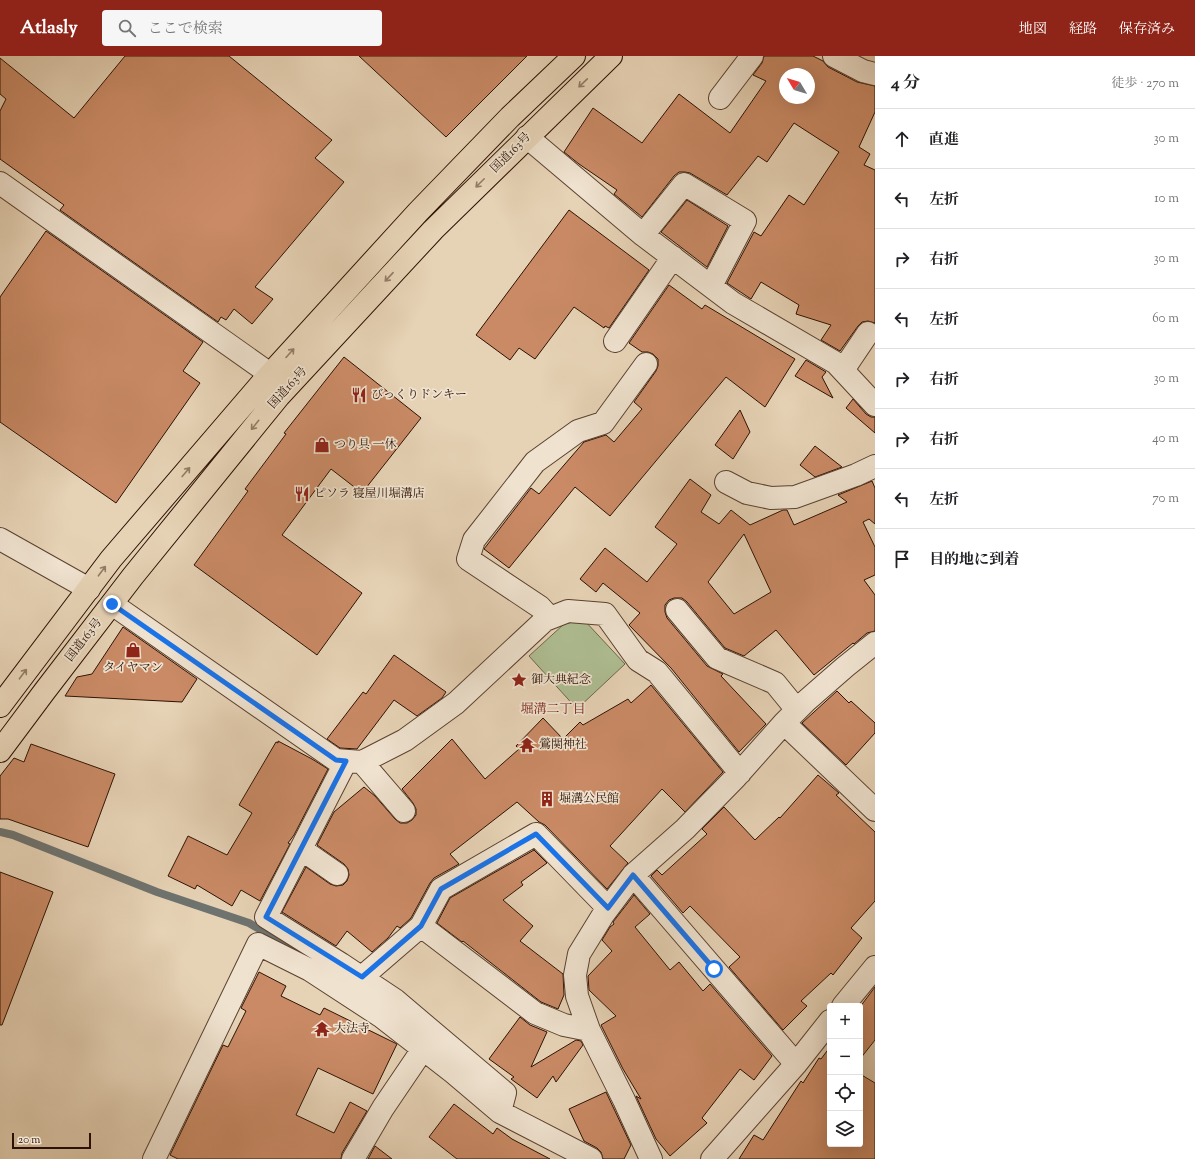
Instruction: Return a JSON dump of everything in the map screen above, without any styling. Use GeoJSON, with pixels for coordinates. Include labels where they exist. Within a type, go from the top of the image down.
{"type":"FeatureCollection","features":[{"type":"Feature","properties":{"kind":"highway","name":"国道163号"},"geometry":{"type":"LineString","coordinates":[[0,706],[111,559],[270,374],[418,212],[510,117],[574,56]]}},
{"type":"Feature","properties":{"kind":"highway","name":"国道163号"},"geometry":{"type":"LineString","coordinates":[[0,751],[112,604],[279,396],[433,230],[611,56]]}},
{"type":"Feature","properties":{"kind":"street"},"geometry":{"type":"LineString","coordinates":[[720,98],[752,56]]}},
{"type":"Feature","properties":{"kind":"street"},"geometry":{"type":"LineString","coordinates":[[834,56],[863,71],[875,74]]}},
{"type":"Feature","properties":{"kind":"street"},"geometry":{"type":"LineString","coordinates":[[527,137],[643,234],[734,304],[836,362],[875,405]]}},
{"type":"Feature","properties":{"kind":"street"},"geometry":{"type":"LineString","coordinates":[[0,183],[270,374]]}},
{"type":"Feature","properties":{"kind":"street"},"geometry":{"type":"LineString","coordinates":[[643,234],[684,184],[745,221],[711,286]]}},
{"type":"Feature","properties":{"kind":"street"},"geometry":{"type":"LineString","coordinates":[[615,341],[674,258]]}},
{"type":"Feature","properties":{"kind":"street"},"geometry":{"type":"LineString","coordinates":[[843,370],[868,333]]}},
{"type":"Feature","properties":{"kind":"street"},"geometry":{"type":"LineString","coordinates":[[550,618],[540,607],[468,559],[474,540],[535,462],[578,431],[603,423],[646,364]]}},
{"type":"Feature","properties":{"kind":"street"},"geometry":{"type":"LineString","coordinates":[[726,482],[747,493],[763,497],[795,497],[856,475],[875,466]]}},
{"type":"Feature","properties":{"kind":"street"},"geometry":{"type":"LineString","coordinates":[[0,539],[89,588]]}},
{"type":"Feature","properties":{"kind":"street"},"geometry":{"type":"LineString","coordinates":[[112,604],[336,760],[354,762],[405,740],[456,703],[545,620],[568,611],[605,614],[638,660],[657,672],[740,773]]}},
{"type":"Feature","properties":{"kind":"street"},"geometry":{"type":"LineString","coordinates":[[677,610],[717,658],[775,683],[790,716],[875,810]]}},
{"type":"Feature","properties":{"kind":"street"},"geometry":{"type":"LineString","coordinates":[[651,1159],[624,1100],[589,1030],[577,996],[575,975],[579,954],[608,908],[633,875],[685,829],[740,773],[790,716],[845,667],[875,644]]}},
{"type":"Feature","properties":{"kind":"street"},"geometry":{"type":"LineString","coordinates":[[354,762],[404,811]]}},
{"type":"Feature","properties":{"kind":"street"},"geometry":{"type":"LineString","coordinates":[[354,762],[301,849],[266,917],[362,977],[395,1000],[505,1093],[500,1112]]}},
{"type":"Feature","properties":{"kind":"street"},"geometry":{"type":"LineString","coordinates":[[362,977],[421,926],[441,889],[536,834],[608,908]]}},
{"type":"Feature","properties":{"kind":"street"},"geometry":{"type":"LineString","coordinates":[[301,849],[337,874]]}},
{"type":"Feature","properties":{"kind":"street"},"geometry":{"type":"LineString","coordinates":[[633,875],[796,1064]]}},
{"type":"Feature","properties":{"kind":"street"},"geometry":{"type":"LineString","coordinates":[[421,926],[535,1012],[564,1025],[589,1030]]}},
{"type":"Feature","properties":{"kind":"street"},"geometry":{"type":"LineString","coordinates":[[154,1159],[258,944],[310,970],[382,1017],[500,1112],[590,1159]]}},
{"type":"Feature","properties":{"kind":"street"},"geometry":{"type":"LineString","coordinates":[[845,1003],[875,967]]}},
{"type":"Feature","properties":{"kind":"street"},"geometry":{"type":"LineString","coordinates":[[712,1159],[796,1064],[827,1025]]}},
{"type":"Feature","properties":{"kind":"street"},"geometry":{"type":"LineString","coordinates":[[353,1159],[384,1108],[423,1049]]}},
{"type":"Feature","properties":{"kind":"green space"},"geometry":{"type":"Polygon","coordinates":[[[584,620],[625,664],[577,709],[529,656],[564,624],[584,620]]]}},
{"type":"Feature","properties":{"kind":"building"},"geometry":{"type":"Polygon","coordinates":[[[125,56],[229,56],[332,140],[315,158],[344,182],[255,287],[273,299],[252,324],[234,309],[226,320],[221,317],[218,322],[60,210],[64,205],[0,159],[0,111],[6,99],[0,94],[0,58],[74,118],[125,56]]]}},
{"type":"Feature","properties":{"kind":"building"},"geometry":{"type":"Polygon","coordinates":[[[359,56],[527,56],[446,137],[359,56]]]}},
{"type":"Feature","properties":{"kind":"building"},"geometry":{"type":"Polygon","coordinates":[[[764,56],[813,56],[823,61],[828,67],[857,82],[875,86],[875,112],[859,147],[870,154],[864,165],[875,170],[875,323],[868,321],[862,322],[840,351],[821,340],[831,325],[796,314],[799,305],[761,282],[751,299],[727,283],[754,232],[761,236],[789,195],[804,205],[839,152],[794,123],[767,162],[758,156],[727,195],[690,173],[679,172],[674,176],[642,217],[614,194],[617,190],[564,152],[593,108],[642,143],[679,94],[730,133],[766,81],[753,75],[762,63],[764,56]]]}},
{"type":"Feature","properties":{"kind":"building"},"geometry":{"type":"Polygon","coordinates":[[[687,200],[728,226],[707,267],[661,232],[687,200]]]}},
{"type":"Feature","properties":{"kind":"building"},"geometry":{"type":"Polygon","coordinates":[[[569,210],[649,270],[609,328],[605,326],[604,328],[574,307],[535,359],[519,348],[510,360],[476,335],[569,210]]]}},
{"type":"Feature","properties":{"kind":"building"},"geometry":{"type":"Polygon","coordinates":[[[46,231],[203,342],[183,371],[200,383],[116,503],[0,422],[0,297],[46,231]]]}},
{"type":"Feature","properties":{"kind":"building"},"geometry":{"type":"Polygon","coordinates":[[[669,285],[702,309],[705,305],[795,359],[765,407],[726,377],[610,516],[575,487],[509,568],[484,549],[531,488],[539,494],[584,442],[606,435],[614,442],[642,409],[634,402],[656,371],[658,359],[653,354],[642,352],[629,343],[669,285]]]}},
{"type":"Feature","properties":{"kind":"building"},"geometry":{"type":"Polygon","coordinates":[[[344,357],[421,418],[362,493],[331,469],[282,535],[362,593],[317,655],[194,565],[248,491],[245,489],[286,434],[284,433],[344,357]]]}},
{"type":"Feature","properties":{"kind":"building"},"geometry":{"type":"Polygon","coordinates":[[[806,360],[826,372],[822,377],[833,398],[795,376],[806,360]]]}},
{"type":"Feature","properties":{"kind":"building"},"geometry":{"type":"Polygon","coordinates":[[[853,399],[866,414],[871,417],[875,417],[875,433],[846,408],[853,399]]]}},
{"type":"Feature","properties":{"kind":"building"},"geometry":{"type":"Polygon","coordinates":[[[740,410],[750,432],[733,459],[715,445],[740,410]]]}},
{"type":"Feature","properties":{"kind":"building"},"geometry":{"type":"Polygon","coordinates":[[[815,446],[842,467],[815,477],[800,465],[815,446]]]}},
{"type":"Feature","properties":{"kind":"building"},"geometry":{"type":"Polygon","coordinates":[[[690,479],[711,495],[701,512],[719,524],[731,510],[750,525],[783,510],[787,510],[794,525],[847,502],[838,495],[872,481],[875,488],[875,524],[869,519],[863,522],[875,547],[875,575],[864,580],[875,595],[875,631],[867,633],[854,644],[853,643],[814,675],[776,630],[744,656],[725,648],[682,598],[674,598],[669,600],[665,605],[667,618],[707,666],[723,674],[721,676],[766,724],[739,752],[671,668],[629,625],[640,613],[603,583],[596,592],[580,579],[605,548],[647,582],[677,544],[655,527],[690,479]],[[744,534],[708,582],[734,614],[771,592],[744,534]]]}},
{"type":"Feature","properties":{"kind":"building","name":"タイヤマン"},"geometry":{"type":"Polygon","coordinates":[[[123,627],[197,679],[182,702],[65,696],[77,677],[92,674],[123,627]]]}},
{"type":"Feature","properties":{"kind":"building"},"geometry":{"type":"Polygon","coordinates":[[[394,655],[446,692],[442,698],[417,716],[394,700],[357,749],[340,748],[327,739],[363,692],[366,694],[394,655]]]}},
{"type":"Feature","properties":{"kind":"building"},"geometry":{"type":"Polygon","coordinates":[[[651,685],[723,772],[685,812],[662,789],[610,846],[628,863],[607,889],[545,825],[539,822],[517,802],[450,854],[459,864],[434,878],[411,918],[400,928],[397,926],[388,938],[372,952],[347,931],[336,946],[282,912],[306,867],[330,884],[336,886],[343,885],[347,881],[349,875],[348,869],[344,864],[317,845],[334,812],[364,787],[375,796],[395,819],[400,823],[407,823],[416,815],[416,809],[402,789],[452,739],[485,779],[519,749],[516,746],[543,718],[563,739],[580,722],[583,725],[628,699],[631,703],[651,685]]]}},
{"type":"Feature","properties":{"kind":"building"},"geometry":{"type":"Polygon","coordinates":[[[837,691],[849,703],[851,701],[875,723],[875,733],[846,765],[802,723],[837,691]]]}},
{"type":"Feature","properties":{"kind":"building"},"geometry":{"type":"Polygon","coordinates":[[[278,741],[328,769],[294,835],[288,843],[290,844],[260,901],[241,890],[232,906],[197,885],[195,889],[168,876],[188,836],[227,855],[252,813],[239,805],[278,741]]]}},
{"type":"Feature","properties":{"kind":"building"},"geometry":{"type":"Polygon","coordinates":[[[31,744],[115,774],[88,847],[8,819],[0,819],[0,776],[14,758],[24,762],[31,744]]]}},
{"type":"Feature","properties":{"kind":"building"},"geometry":{"type":"Polygon","coordinates":[[[818,775],[839,793],[836,795],[875,832],[875,901],[851,928],[862,938],[833,975],[831,973],[801,1001],[807,1006],[783,1030],[729,967],[740,957],[690,906],[683,913],[651,876],[657,870],[662,875],[707,834],[702,829],[724,807],[755,840],[779,817],[780,818],[818,775]]]}},
{"type":"Feature","properties":{"kind":"building"},"geometry":{"type":"Polygon","coordinates":[[[534,850],[547,863],[521,882],[523,885],[503,900],[533,926],[520,941],[563,974],[564,995],[558,1009],[541,1002],[463,941],[462,942],[437,923],[450,898],[534,850]]]}},
{"type":"Feature","properties":{"kind":"building"},"geometry":{"type":"Polygon","coordinates":[[[0,872],[53,892],[2,1025],[0,1025],[0,872]]]}},
{"type":"Feature","properties":{"kind":"building"},"geometry":{"type":"Polygon","coordinates":[[[634,895],[650,914],[635,927],[670,970],[679,962],[703,991],[710,984],[772,1056],[754,1080],[740,1069],[702,1118],[707,1123],[670,1156],[656,1139],[636,1096],[641,1099],[623,1069],[601,1025],[616,1016],[589,990],[588,976],[612,951],[602,940],[610,927],[614,924],[613,922],[634,895]]]}},
{"type":"Feature","properties":{"kind":"building"},"geometry":{"type":"Polygon","coordinates":[[[259,972],[286,986],[281,996],[320,1015],[324,1008],[397,1044],[373,1094],[318,1068],[296,1115],[334,1133],[350,1102],[367,1111],[342,1153],[341,1159],[178,1159],[170,1155],[223,1045],[228,1047],[246,1011],[241,1008],[259,972]]]}},
{"type":"Feature","properties":{"kind":"building"},"geometry":{"type":"Polygon","coordinates":[[[875,987],[875,1040],[863,1055],[863,1039],[863,1003],[875,987]]]}},
{"type":"Feature","properties":{"kind":"building"},"geometry":{"type":"Polygon","coordinates":[[[520,1017],[530,1025],[547,1032],[531,1067],[576,1040],[581,1041],[583,1045],[556,1082],[553,1076],[537,1098],[511,1079],[514,1077],[489,1059],[520,1017]]]}},
{"type":"Feature","properties":{"kind":"building"},"geometry":{"type":"Polygon","coordinates":[[[827,1051],[827,1147],[863,1147],[863,1076],[875,1083],[875,1159],[739,1159],[754,1135],[763,1140],[801,1081],[803,1083],[819,1058],[821,1059],[827,1051]]]}},
{"type":"Feature","properties":{"kind":"building"},"geometry":{"type":"Polygon","coordinates":[[[606,1092],[631,1145],[624,1159],[603,1159],[601,1152],[597,1148],[584,1141],[569,1109],[606,1092]]]}},
{"type":"Feature","properties":{"kind":"building"},"geometry":{"type":"Polygon","coordinates":[[[454,1104],[493,1134],[497,1128],[512,1139],[550,1159],[457,1159],[429,1137],[454,1104]]]}},
{"type":"Feature","properties":{"kind":"building"},"geometry":{"type":"Polygon","coordinates":[[[375,1146],[392,1159],[368,1159],[375,1146]]]}},
{"type":"Feature","properties":{"kind":"waterway"},"geometry":{"type":"LineString","coordinates":[[0,832],[13,835],[157,892],[249,923],[306,956]]}},
{"type":"Feature","properties":{"kind":"place","name":"びっくりドンキー"},"geometry":{"type":"Point","coordinates":[359,395]}},
{"type":"Feature","properties":{"kind":"place","name":"つり具 一休"},"geometry":{"type":"Point","coordinates":[322,445]}},
{"type":"Feature","properties":{"kind":"place","name":"ピソラ 寝屋川堀溝店"},"geometry":{"type":"Point","coordinates":[302,494]}},
{"type":"Feature","properties":{"kind":"place","name":"タイヤマン"},"geometry":{"type":"Point","coordinates":[133,650]}},
{"type":"Feature","properties":{"kind":"place","name":"御大典紀念"},"geometry":{"type":"Point","coordinates":[519,680]}},
{"type":"Feature","properties":{"kind":"place","name":"鶯関神社"},"geometry":{"type":"Point","coordinates":[527,745]}},
{"type":"Feature","properties":{"kind":"place","name":"堀溝公民館"},"geometry":{"type":"Point","coordinates":[547,799]}},
{"type":"Feature","properties":{"kind":"place","name":"大法寺"},"geometry":{"type":"Point","coordinates":[322,1029]}},
{"type":"Feature","properties":{"kind":"district","name":"堀溝二丁目"},"geometry":{"type":"Point","coordinates":[553,710]}},
{"type":"Feature","properties":{"kind":"route"},"geometry":{"type":"LineString","coordinates":[[112,604],[336,760],[346,761],[266,917],[362,977],[421,926],[441,889],[536,834],[608,908],[633,875],[714,969]]}}]}
